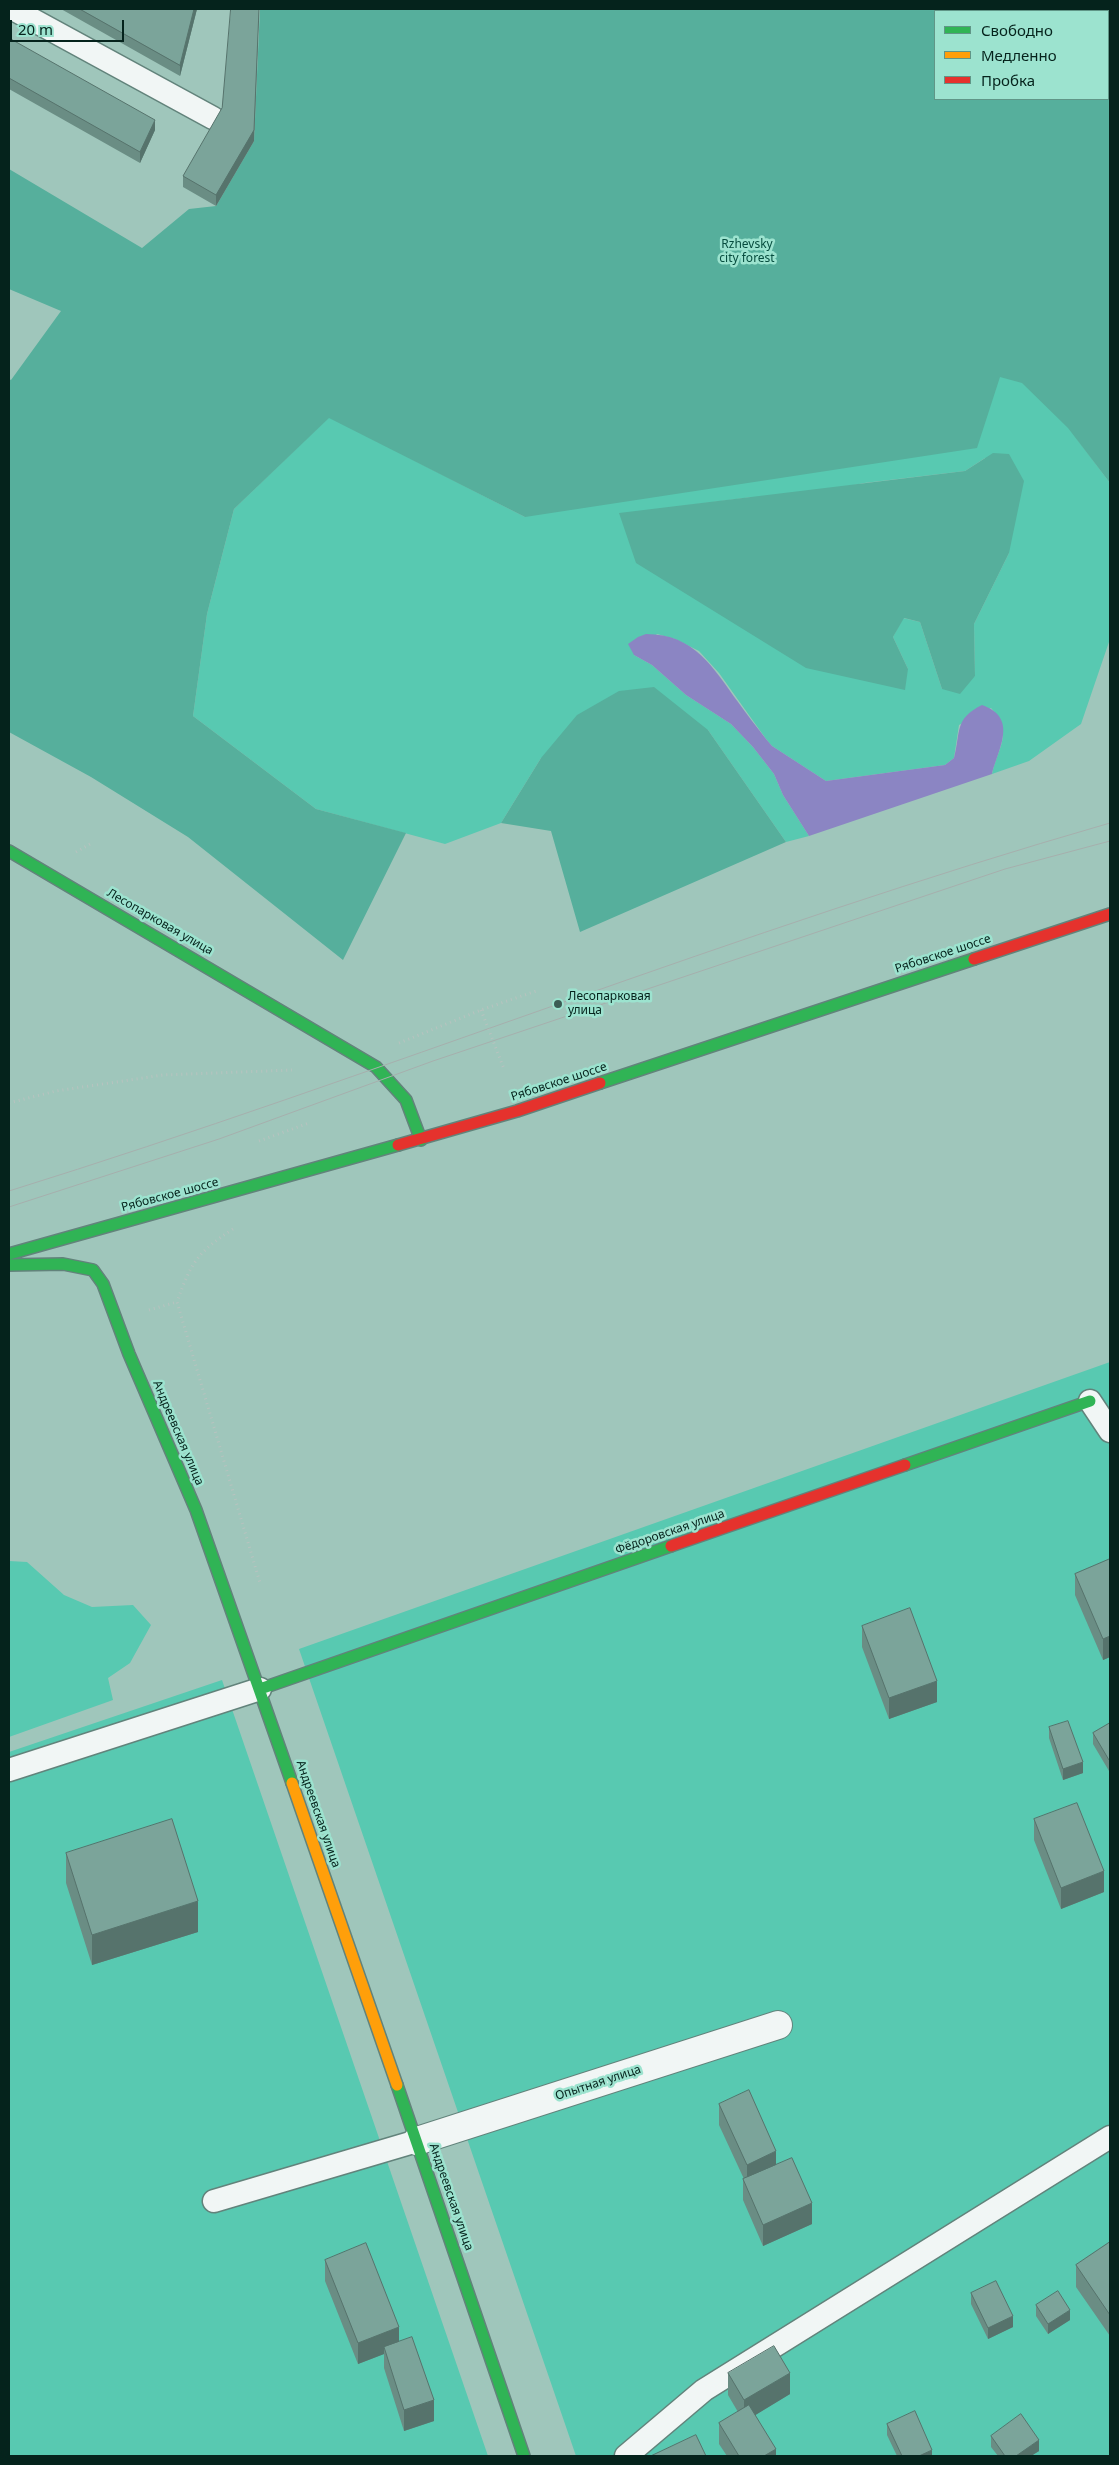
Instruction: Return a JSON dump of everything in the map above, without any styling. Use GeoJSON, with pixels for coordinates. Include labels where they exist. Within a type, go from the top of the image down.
{"type":"FeatureCollection","features":[{"type":"Feature","properties":{"kind":"street","name":"Лесопарковая улица"},"geometry":{"type":"LineString","coordinates":[[9,851],[325,1035],[376,1067],[406,1100],[421,1140]]}},
{"type":"Feature","properties":{"kind":"street","name":"Рябовское шоссе"},"geometry":{"type":"LineString","coordinates":[[9,1254],[421,1140],[517,1111],[1110,914]]}},
{"type":"Feature","properties":{"kind":"street","name":"Андреевская улица"},"geometry":{"type":"LineString","coordinates":[[9,1265],[63,1264],[92,1270],[103,1284],[129,1354],[196,1510],[417,2141],[524,2456]]}},
{"type":"Feature","properties":{"kind":"street","name":"Фёдоровская улица"},"geometry":{"type":"LineString","coordinates":[[260,1689],[1090,1401]]}},
{"type":"Feature","properties":{"kind":"street","name":"Опытная улица"},"geometry":{"type":"LineString","coordinates":[[417,2141],[778,2025]]}},
{"type":"Feature","properties":{"kind":"lane"},"geometry":{"type":"LineString","coordinates":[[13,9],[213,118]]}},
{"type":"Feature","properties":{"kind":"lane"},"geometry":{"type":"LineString","coordinates":[[1090,1401],[1110,1431]]}},
{"type":"Feature","properties":{"kind":"lane"},"geometry":{"type":"LineString","coordinates":[[9,1770],[260,1689]]}},
{"type":"Feature","properties":{"kind":"lane"},"geometry":{"type":"LineString","coordinates":[[626,2456],[704,2390],[1110,2137]]}},
{"type":"Feature","properties":{"kind":"lane"},"geometry":{"type":"LineString","coordinates":[[214,2201],[417,2141]]}},
{"type":"Feature","properties":{"kind":"path"},"geometry":{"type":"LineString","coordinates":[[398,1043],[481,1010],[539,990]]}},
{"type":"Feature","properties":{"kind":"path"},"geometry":{"type":"LineString","coordinates":[[481,1010],[504,1069]]}},
{"type":"Feature","properties":{"kind":"path"},"geometry":{"type":"LineString","coordinates":[[9,1103],[56,1091],[163,1075],[292,1070]]}},
{"type":"Feature","properties":{"kind":"path"},"geometry":{"type":"LineString","coordinates":[[259,1140],[309,1123]]}},
{"type":"Feature","properties":{"kind":"green space","name":"Rzhevsky city forest"},"geometry":{"type":"Polygon","coordinates":[[[260,9],[1110,9],[1110,483],[1068,428],[1022,383],[1000,377],[977,448],[525,517],[329,418],[234,509],[207,614],[193,716],[316,809],[406,833],[343,960],[188,837],[91,777],[9,732],[9,379],[11,380],[61,311],[9,289],[9,169],[142,248],[189,209],[216,206],[254,141],[260,9]]]}},
{"type":"Feature","properties":{"kind":"green space"},"geometry":{"type":"Polygon","coordinates":[[[351,9],[1110,9],[1110,432],[1077,439],[1110,483],[1110,639],[1081,724],[1029,761],[992,774],[1003,733],[1002,725],[991,708],[959,725],[954,758],[945,765],[826,781],[772,746],[719,673],[699,651],[675,639],[657,634],[634,655],[652,665],[686,695],[731,724],[753,747],[774,774],[783,795],[809,836],[786,842],[708,730],[541,758],[501,823],[445,844],[316,809],[193,716],[207,614],[234,509],[329,417],[525,517],[351,9]],[[985,458],[965,471],[864,483],[783,500],[752,497],[620,514],[908,669],[893,637],[903,618],[920,622],[942,689],[975,676],[974,624],[1009,553],[985,458]]]}},
{"type":"Feature","properties":{"kind":"green space"},"geometry":{"type":"Polygon","coordinates":[[[993,453],[1009,454],[1024,481],[1009,553],[974,624],[975,676],[960,694],[942,689],[920,622],[904,618],[893,637],[908,669],[905,690],[806,668],[636,563],[619,513],[965,471],[993,453]]]}},
{"type":"Feature","properties":{"kind":"green space"},"geometry":{"type":"Polygon","coordinates":[[[654,687],[708,730],[786,842],[580,932],[551,831],[501,823],[541,758],[577,715],[619,691],[654,687]]]}},
{"type":"Feature","properties":{"kind":"green space"},"geometry":{"type":"Polygon","coordinates":[[[1110,1362],[1110,2456],[576,2456],[299,1649],[1110,1362]]]}},
{"type":"Feature","properties":{"kind":"green space"},"geometry":{"type":"Polygon","coordinates":[[[9,1561],[27,1562],[64,1595],[92,1607],[133,1605],[151,1625],[130,1663],[108,1678],[113,1700],[9,1737],[9,1561]]]}},
{"type":"Feature","properties":{"kind":"green space"},"geometry":{"type":"Polygon","coordinates":[[[222,1680],[488,2456],[9,2456],[9,1752],[222,1680]]]}},
{"type":"Feature","properties":{"kind":"shaded area"},"geometry":{"type":"Polygon","coordinates":[[[646,634],[678,640],[701,655],[772,746],[826,781],[945,765],[954,758],[963,721],[967,715],[982,705],[993,711],[1000,718],[1003,726],[1001,745],[992,774],[809,836],[783,795],[774,774],[753,747],[731,724],[686,695],[652,665],[634,655],[628,644],[646,634]]]}},
{"type":"Feature","properties":{"kind":"building"},"geometry":{"type":"Polygon","coordinates":[[[80,9],[194,9],[180,65],[80,9]]]}},
{"type":"Feature","properties":{"kind":"building"},"geometry":{"type":"Polygon","coordinates":[[[231,9],[259,9],[254,130],[216,195],[183,176],[222,108],[231,9]]]}},
{"type":"Feature","properties":{"kind":"building"},"geometry":{"type":"Polygon","coordinates":[[[9,38],[155,120],[140,152],[9,78],[9,38]]]}},
{"type":"Feature","properties":{"kind":"building"},"geometry":{"type":"Polygon","coordinates":[[[1110,1559],[1110,1636],[1103,1639],[1075,1574],[1110,1559]]]}},
{"type":"Feature","properties":{"kind":"building"},"geometry":{"type":"Polygon","coordinates":[[[910,1608],[937,1681],[889,1698],[862,1626],[910,1608]]]}},
{"type":"Feature","properties":{"kind":"building"},"geometry":{"type":"Polygon","coordinates":[[[1068,1721],[1083,1762],[1063,1769],[1049,1727],[1068,1721]]]}},
{"type":"Feature","properties":{"kind":"building"},"geometry":{"type":"Polygon","coordinates":[[[1110,1723],[1110,1759],[1109,1760],[1093,1733],[1110,1723]]]}},
{"type":"Feature","properties":{"kind":"building"},"geometry":{"type":"Polygon","coordinates":[[[1077,1803],[1104,1871],[1061,1888],[1034,1819],[1077,1803]]]}},
{"type":"Feature","properties":{"kind":"building"},"geometry":{"type":"Polygon","coordinates":[[[172,1819],[198,1901],[92,1935],[66,1853],[172,1819]]]}},
{"type":"Feature","properties":{"kind":"building"},"geometry":{"type":"Polygon","coordinates":[[[749,2090],[776,2151],[747,2165],[719,2104],[749,2090]]]}},
{"type":"Feature","properties":{"kind":"building"},"geometry":{"type":"Polygon","coordinates":[[[792,2158],[812,2203],[763,2225],[743,2179],[792,2158]]]}},
{"type":"Feature","properties":{"kind":"building"},"geometry":{"type":"Polygon","coordinates":[[[1110,2242],[1110,2315],[1076,2265],[1110,2242]]]}},
{"type":"Feature","properties":{"kind":"building"},"geometry":{"type":"Polygon","coordinates":[[[366,2243],[399,2327],[358,2343],[325,2260],[366,2243]]]}},
{"type":"Feature","properties":{"kind":"building"},"geometry":{"type":"Polygon","coordinates":[[[996,2281],[1013,2316],[988,2328],[971,2293],[996,2281]]]}},
{"type":"Feature","properties":{"kind":"building"},"geometry":{"type":"Polygon","coordinates":[[[1058,2291],[1070,2310],[1048,2324],[1036,2305],[1058,2291]]]}},
{"type":"Feature","properties":{"kind":"building"},"geometry":{"type":"Polygon","coordinates":[[[412,2337],[434,2400],[404,2410],[384,2347],[412,2337]]]}},
{"type":"Feature","properties":{"kind":"building"},"geometry":{"type":"Polygon","coordinates":[[[774,2346],[790,2373],[744,2400],[728,2373],[774,2346]]]}},
{"type":"Feature","properties":{"kind":"building"},"geometry":{"type":"Polygon","coordinates":[[[749,2405],[776,2449],[764,2456],[739,2456],[719,2423],[749,2405]]]}},
{"type":"Feature","properties":{"kind":"building"},"geometry":{"type":"Polygon","coordinates":[[[915,2411],[932,2450],[919,2456],[902,2456],[887,2424],[915,2411]]]}},
{"type":"Feature","properties":{"kind":"building"},"geometry":{"type":"Polygon","coordinates":[[[1021,2414],[1039,2440],[1016,2456],[1005,2456],[991,2436],[1021,2414]]]}},
{"type":"Feature","properties":{"kind":"building"},"geometry":{"type":"Polygon","coordinates":[[[696,2435],[706,2456],[651,2456],[696,2435]]]}},
{"type":"Feature","properties":{"kind":"tram line"},"geometry":{"type":"LineString","coordinates":[[9,1191],[147,1147],[833,909],[1110,823]]}},
{"type":"Feature","properties":{"kind":"tram line"},"geometry":{"type":"LineString","coordinates":[[9,1207],[219,1139],[433,1061],[1005,869],[1110,841]]}},
{"type":"Feature","properties":{"kind":"traffic: fast"},"geometry":{"type":"LineString","coordinates":[[9,851],[376,1067],[406,1100],[421,1140]]}},
{"type":"Feature","properties":{"kind":"traffic: fast"},"geometry":{"type":"LineString","coordinates":[[600,1083],[974,959]]}},
{"type":"Feature","properties":{"kind":"traffic: fast"},"geometry":{"type":"LineString","coordinates":[[9,1254],[398,1145]]}},
{"type":"Feature","properties":{"kind":"traffic: fast"},"geometry":{"type":"LineString","coordinates":[[9,1265],[63,1264],[93,1270],[103,1284],[129,1354],[196,1510],[292,1783]]}},
{"type":"Feature","properties":{"kind":"traffic: fast"},"geometry":{"type":"LineString","coordinates":[[905,1465],[1090,1401]]}},
{"type":"Feature","properties":{"kind":"traffic: fast"},"geometry":{"type":"LineString","coordinates":[[260,1689],[671,1546]]}},
{"type":"Feature","properties":{"kind":"traffic: fast"},"geometry":{"type":"LineString","coordinates":[[397,2085],[524,2456]]}},
{"type":"Feature","properties":{"kind":"traffic: slow"},"geometry":{"type":"LineString","coordinates":[[292,1783],[397,2085]]}},
{"type":"Feature","properties":{"kind":"traffic: jam"},"geometry":{"type":"LineString","coordinates":[[974,959],[1110,914]]}},
{"type":"Feature","properties":{"kind":"traffic: jam"},"geometry":{"type":"LineString","coordinates":[[398,1145],[517,1111],[600,1083]]}},
{"type":"Feature","properties":{"kind":"traffic: jam"},"geometry":{"type":"LineString","coordinates":[[671,1546],[905,1465]]}},
{"type":"Feature","properties":{"kind":"place","name":"Лесопарковая улица"},"geometry":{"type":"Point","coordinates":[558,1004]}}]}
